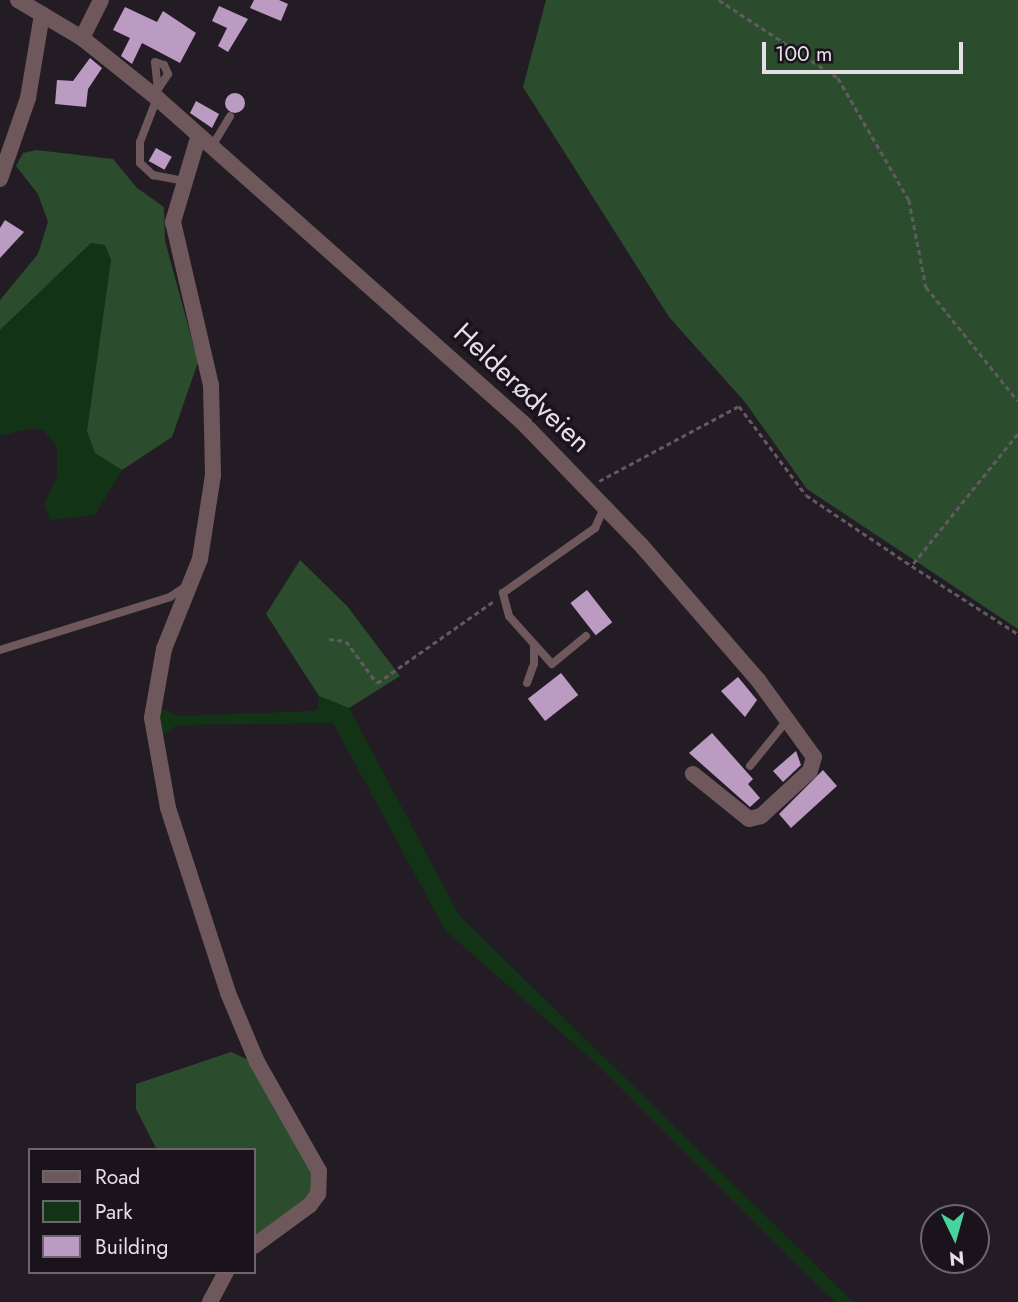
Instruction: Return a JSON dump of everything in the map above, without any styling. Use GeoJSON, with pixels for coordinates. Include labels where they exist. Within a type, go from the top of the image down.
{"type":"FeatureCollection","features":[{"type":"Feature","properties":{"kind":"street","name":"Helderødveien"},"geometry":{"type":"LineString","coordinates":[[18,0],[82,38],[157,94],[205,143],[337,253],[588,487],[758,680],[785,723],[812,752],[813,767],[761,816],[749,819],[736,814],[693,774]]}},
{"type":"Feature","properties":{"kind":"street"},"geometry":{"type":"LineString","coordinates":[[82,38],[101,0]]}},
{"type":"Feature","properties":{"kind":"street"},"geometry":{"type":"LineString","coordinates":[[0,179],[28,98],[42,13]]}},
{"type":"Feature","properties":{"kind":"street"},"geometry":{"type":"LineString","coordinates":[[205,143],[183,181],[173,222],[202,335],[213,440],[210,509],[193,582],[153,691],[153,728],[168,808],[243,1032],[319,1171],[318,1194],[310,1205],[256,1245]]}},
{"type":"Feature","properties":{"kind":"street"},"geometry":{"type":"LineString","coordinates":[[210,1302],[225,1274]]}},
{"type":"Feature","properties":{"kind":"lane"},"geometry":{"type":"LineString","coordinates":[[157,94],[140,142],[140,163],[153,175],[183,181]]}},
{"type":"Feature","properties":{"kind":"lane"},"geometry":{"type":"LineString","coordinates":[[205,143],[230,116]]}},
{"type":"Feature","properties":{"kind":"lane"},"geometry":{"type":"LineString","coordinates":[[586,636],[552,664],[509,616],[503,593],[595,528],[605,505]]}},
{"type":"Feature","properties":{"kind":"lane"},"geometry":{"type":"LineString","coordinates":[[0,650],[170,597],[193,582]]}},
{"type":"Feature","properties":{"kind":"lane"},"geometry":{"type":"LineString","coordinates":[[527,683],[534,664],[534,645]]}},
{"type":"Feature","properties":{"kind":"lane"},"geometry":{"type":"LineString","coordinates":[[750,766],[785,723]]}},
{"type":"Feature","properties":{"kind":"path"},"geometry":{"type":"LineString","coordinates":[[719,0],[838,78],[909,200],[926,287],[1018,401]]}},
{"type":"Feature","properties":{"kind":"path"},"geometry":{"type":"LineString","coordinates":[[588,487],[728,407],[739,406],[806,495],[1018,634]]}},
{"type":"Feature","properties":{"kind":"path"},"geometry":{"type":"LineString","coordinates":[[912,566],[1018,434]]}},
{"type":"Feature","properties":{"kind":"path"},"geometry":{"type":"LineString","coordinates":[[328,639],[346,640],[377,683],[503,593]]}},
{"type":"Feature","properties":{"kind":"green space"},"geometry":{"type":"Polygon","coordinates":[[[546,0],[1018,0],[1018,629],[807,489],[745,402],[669,317],[523,87],[546,0]]]}},
{"type":"Feature","properties":{"kind":"green space"},"geometry":{"type":"Polygon","coordinates":[[[36,150],[113,159],[137,188],[164,207],[165,241],[198,362],[172,437],[122,470],[95,453],[87,431],[111,260],[105,245],[91,243],[0,330],[0,300],[38,254],[48,222],[38,194],[16,166],[23,153],[36,150]]]}},
{"type":"Feature","properties":{"kind":"green space"},"geometry":{"type":"Polygon","coordinates":[[[91,243],[105,245],[111,260],[87,431],[122,470],[95,515],[50,520],[44,505],[57,476],[57,447],[44,431],[32,428],[0,436],[0,330],[91,243]]]}},
{"type":"Feature","properties":{"kind":"green space"},"geometry":{"type":"Polygon","coordinates":[[[300,560],[347,606],[400,676],[349,708],[319,696],[266,614],[300,560]]]}},
{"type":"Feature","properties":{"kind":"green space"},"geometry":{"type":"Polygon","coordinates":[[[319,696],[349,708],[459,915],[853,1302],[836,1302],[822,1290],[599,1066],[445,930],[333,723],[177,725],[162,736],[158,708],[180,716],[311,711],[317,709],[319,696]]]}},
{"type":"Feature","properties":{"kind":"green space"},"geometry":{"type":"Polygon","coordinates":[[[231,1052],[251,1061],[311,1164],[311,1191],[300,1207],[256,1239],[256,1148],[156,1148],[136,1109],[136,1084],[231,1052]]]}},
{"type":"Feature","properties":{"kind":"building"},"geometry":{"type":"Polygon","coordinates":[[[254,0],[279,0],[288,4],[281,21],[250,8],[254,0]]]}},
{"type":"Feature","properties":{"kind":"building"},"geometry":{"type":"Polygon","coordinates":[[[219,6],[248,19],[228,52],[218,46],[227,28],[212,21],[219,6]]]}},
{"type":"Feature","properties":{"kind":"building"},"geometry":{"type":"Polygon","coordinates":[[[125,7],[157,22],[163,11],[196,33],[180,63],[142,43],[132,64],[121,56],[130,38],[113,30],[125,7]]]}},
{"type":"Feature","properties":{"kind":"building"},"geometry":{"type":"Polygon","coordinates":[[[90,58],[102,68],[88,89],[86,107],[55,104],[57,80],[73,81],[90,58]]]}},
{"type":"Feature","properties":{"kind":"building"},"geometry":{"type":"Polygon","coordinates":[[[231,93],[239,93],[245,103],[239,113],[231,113],[225,107],[225,99],[231,93]]]}},
{"type":"Feature","properties":{"kind":"building"},"geometry":{"type":"Polygon","coordinates":[[[196,101],[219,114],[212,128],[190,113],[196,101]]]}},
{"type":"Feature","properties":{"kind":"building"},"geometry":{"type":"Polygon","coordinates":[[[156,148],[172,157],[164,170],[149,161],[156,148]]]}},
{"type":"Feature","properties":{"kind":"building"},"geometry":{"type":"Polygon","coordinates":[[[5,220],[24,232],[0,258],[0,228],[5,220]]]}},
{"type":"Feature","properties":{"kind":"building"},"geometry":{"type":"Polygon","coordinates":[[[587,590],[612,622],[596,635],[570,603],[587,590]]]}},
{"type":"Feature","properties":{"kind":"building"},"geometry":{"type":"Polygon","coordinates":[[[561,673],[578,695],[545,721],[528,699],[561,673]]]}},
{"type":"Feature","properties":{"kind":"building"},"geometry":{"type":"Polygon","coordinates":[[[738,677],[757,700],[745,717],[721,691],[738,677]]]}},
{"type":"Feature","properties":{"kind":"building"},"geometry":{"type":"Polygon","coordinates":[[[712,733],[753,779],[748,784],[760,798],[750,807],[689,753],[712,733]]]}},
{"type":"Feature","properties":{"kind":"building"},"geometry":{"type":"Polygon","coordinates":[[[796,751],[801,765],[783,782],[773,771],[796,751]]]}},
{"type":"Feature","properties":{"kind":"building"},"geometry":{"type":"Polygon","coordinates":[[[823,770],[837,786],[791,828],[779,814],[823,770]]]}}]}
